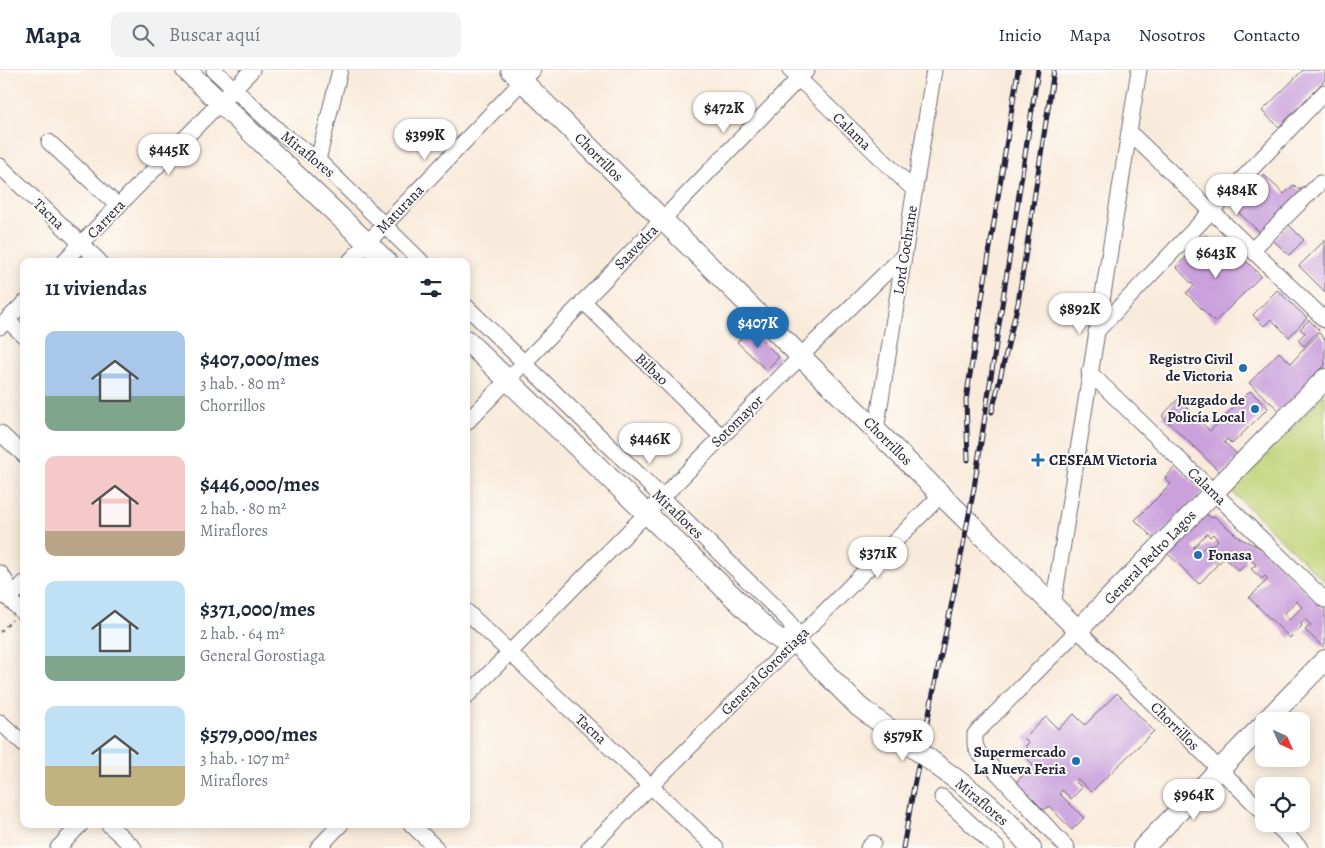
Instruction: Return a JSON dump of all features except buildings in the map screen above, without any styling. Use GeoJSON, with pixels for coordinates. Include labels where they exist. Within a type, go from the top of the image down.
{"type":"FeatureCollection","features":[{"type":"Feature","properties":{"kind":"main road","name":"Miraflores"},"geometry":{"type":"LineString","coordinates":[[186,70],[226,96],[383,258]]}},
{"type":"Feature","properties":{"kind":"main road","name":"Chorrillos"},"geometry":{"type":"LineString","coordinates":[[522,74],[662,219],[1078,630]]}},
{"type":"Feature","properties":{"kind":"main road","name":"Miraflores"},"geometry":{"type":"LineString","coordinates":[[470,344],[773,635],[781,640],[794,642],[859,707],[993,809],[1032,848]]}},
{"type":"Feature","properties":{"kind":"main road","name":"General Pedro Lagos"},"geometry":{"type":"LineString","coordinates":[[1078,630],[1325,379]]}},
{"type":"Feature","properties":{"kind":"main road"},"geometry":{"type":"LineString","coordinates":[[1275,712],[1325,660]]}},
{"type":"Feature","properties":{"kind":"main road"},"geometry":{"type":"LineString","coordinates":[[1143,848],[1255,732]]}},
{"type":"Feature","properties":{"kind":"street","name":"Miraflores"},"geometry":{"type":"LineString","coordinates":[[214,70],[226,96],[318,160],[418,258]]}},
{"type":"Feature","properties":{"kind":"street","name":"Carrera"},"geometry":{"type":"LineString","coordinates":[[67,258],[252,70]]}},
{"type":"Feature","properties":{"kind":"street"},"geometry":{"type":"LineString","coordinates":[[318,160],[340,70]]}},
{"type":"Feature","properties":{"kind":"street","name":"Lord Cochrane"},"geometry":{"type":"LineString","coordinates":[[876,430],[934,70]]}},
{"type":"Feature","properties":{"kind":"street"},"geometry":{"type":"LineString","coordinates":[[1053,606],[1139,70]]}},
{"type":"Feature","properties":{"kind":"street","name":"Calama"},"geometry":{"type":"LineString","coordinates":[[798,73],[915,191]]}},
{"type":"Feature","properties":{"kind":"street","name":"Saavedra"},"geometry":{"type":"LineString","coordinates":[[470,419],[662,219],[798,73]]}},
{"type":"Feature","properties":{"kind":"street","name":"Maturana"},"geometry":{"type":"LineString","coordinates":[[353,258],[522,74]]}},
{"type":"Feature","properties":{"kind":"street"},"geometry":{"type":"LineString","coordinates":[[1096,332],[1325,92]]}},
{"type":"Feature","properties":{"kind":"street"},"geometry":{"type":"LineString","coordinates":[[1129,132],[1325,320]]}},
{"type":"Feature","properties":{"kind":"street"},"geometry":{"type":"LineString","coordinates":[[49,142],[118,206]]}},
{"type":"Feature","properties":{"kind":"street","name":"Tacna"},"geometry":{"type":"LineString","coordinates":[[0,166],[96,258]]}},
{"type":"Feature","properties":{"kind":"street"},"geometry":{"type":"LineString","coordinates":[[1252,250],[1320,183]]}},
{"type":"Feature","properties":{"kind":"street","name":"Sotomayor"},"geometry":{"type":"LineString","coordinates":[[470,693],[801,356],[904,254]]}},
{"type":"Feature","properties":{"kind":"street","name":"Bilbao"},"geometry":{"type":"LineString","coordinates":[[583,302],[722,437]]}},
{"type":"Feature","properties":{"kind":"street"},"geometry":{"type":"LineString","coordinates":[[20,307],[4,324],[20,334]]}},
{"type":"Feature","properties":{"kind":"street","name":"Miraflores"},"geometry":{"type":"LineString","coordinates":[[470,310],[788,620],[793,628],[794,642]]}},
{"type":"Feature","properties":{"kind":"street","name":"Calama"},"geometry":{"type":"LineString","coordinates":[[1090,372],[1325,600]]}},
{"type":"Feature","properties":{"kind":"street"},"geometry":{"type":"LineString","coordinates":[[0,433],[20,451]]}},
{"type":"Feature","properties":{"kind":"street","name":"General Gorostiaga"},"geometry":{"type":"LineString","coordinates":[[589,848],[941,494]]}},
{"type":"Feature","properties":{"kind":"street"},"geometry":{"type":"LineString","coordinates":[[0,573],[10,588],[4,596]]}},
{"type":"Feature","properties":{"kind":"street"},"geometry":{"type":"LineString","coordinates":[[4,596],[20,586]]}},
{"type":"Feature","properties":{"kind":"street"},"geometry":{"type":"LineString","coordinates":[[4,596],[20,610]]}},
{"type":"Feature","properties":{"kind":"street","name":"Tacna"},"geometry":{"type":"LineString","coordinates":[[470,615],[716,848]]}},
{"type":"Feature","properties":{"kind":"street","name":"General Pedro Lagos"},"geometry":{"type":"LineString","coordinates":[[1067,848],[978,752],[975,744],[975,734],[1078,630]]}},
{"type":"Feature","properties":{"kind":"street","name":"Chorrillos"},"geometry":{"type":"LineString","coordinates":[[1078,630],[1255,804]]}},
{"type":"Feature","properties":{"kind":"street"},"geometry":{"type":"LineString","coordinates":[[0,722],[20,740]]}},
{"type":"Feature","properties":{"kind":"street","name":"Miraflores"},"geometry":{"type":"LineString","coordinates":[[942,797],[997,848]]}},
{"type":"Feature","properties":{"kind":"street"},"geometry":{"type":"LineString","coordinates":[[58,848],[77,828]]}},
{"type":"Feature","properties":{"kind":"street"},"geometry":{"type":"LineString","coordinates":[[112,828],[134,848]]}},
{"type":"Feature","properties":{"kind":"street"},"geometry":{"type":"LineString","coordinates":[[318,848],[338,828]]}},
{"type":"Feature","properties":{"kind":"street"},"geometry":{"type":"LineString","coordinates":[[415,828],[436,848]]}},
{"type":"Feature","properties":{"kind":"street"},"geometry":{"type":"LineString","coordinates":[[1283,832],[1300,848]]}},
{"type":"Feature","properties":{"kind":"path"},"geometry":{"type":"LineString","coordinates":[[0,632],[20,614]]}},
{"type":"Feature","properties":{"kind":"green space"},"geometry":{"type":"Polygon","coordinates":[[[1325,393],[1325,582],[1231,491],[1325,393]]]}},
{"type":"Feature","properties":{"kind":"railway"},"geometry":{"type":"LineString","coordinates":[[968,460],[966,400],[1018,70]]}},
{"type":"Feature","properties":{"kind":"railway"},"geometry":{"type":"LineString","coordinates":[[903,848],[974,488],[1038,70]]}},
{"type":"Feature","properties":{"kind":"railway"},"geometry":{"type":"LineString","coordinates":[[992,412],[1018,303],[1054,70]]}},
{"type":"Feature","properties":{"kind":"place","name":"Registro Civil de Victoria"},"geometry":{"type":"Point","coordinates":[1243,368]}},
{"type":"Feature","properties":{"kind":"place","name":"Juzgado de Policía Local"},"geometry":{"type":"Point","coordinates":[1255,409]}},
{"type":"Feature","properties":{"kind":"place","name":"CESFAM Victoria"},"geometry":{"type":"Point","coordinates":[1038,460]}},
{"type":"Feature","properties":{"kind":"place","name":"Fonasa"},"geometry":{"type":"Point","coordinates":[1198,555]}},
{"type":"Feature","properties":{"kind":"place","name":"Supermercado La Nueva Feria"},"geometry":{"type":"Point","coordinates":[1076,761]}}]}
